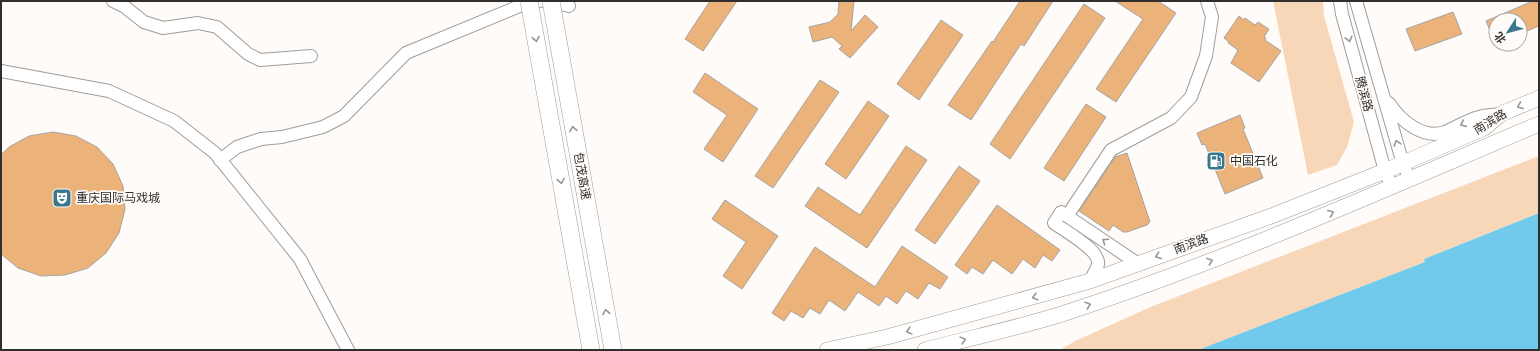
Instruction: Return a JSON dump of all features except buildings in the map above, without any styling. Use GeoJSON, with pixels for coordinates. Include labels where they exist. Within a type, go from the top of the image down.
{"type":"FeatureCollection","features":[{"type":"Feature","properties":{"kind":"highway","name":"包茂高速"},"geometry":{"type":"LineString","coordinates":[[529,1],[591,350]]}},
{"type":"Feature","properties":{"kind":"highway","name":"包茂高速"},"geometry":{"type":"LineString","coordinates":[[551,1],[613,350]]}},
{"type":"Feature","properties":{"kind":"main road","name":"南滨路"},"geometry":{"type":"LineString","coordinates":[[827,350],[887,337],[1090,281],[1274,214],[1386,171],[1484,128],[1501,114],[1539,98]]}},
{"type":"Feature","properties":{"kind":"main road","name":"南滨路"},"geometry":{"type":"LineString","coordinates":[[925,350],[1060,314],[1225,256],[1539,124]]}},
{"type":"Feature","properties":{"kind":"street"},"geometry":{"type":"LineString","coordinates":[[113,1],[125,7],[144,22],[163,28],[198,23],[217,26],[248,54],[260,60],[311,56]]}},
{"type":"Feature","properties":{"kind":"street"},"geometry":{"type":"LineString","coordinates":[[220,160],[237,147],[261,139],[282,137],[323,127],[344,116],[406,53],[522,5],[540,1]]}},
{"type":"Feature","properties":{"kind":"street"},"geometry":{"type":"LineString","coordinates":[[544,1],[569,6]]}},
{"type":"Feature","properties":{"kind":"street"},"geometry":{"type":"LineString","coordinates":[[1067,216],[1110,150],[1171,118],[1191,97],[1206,56],[1212,17],[1207,1]]}},
{"type":"Feature","properties":{"kind":"street","name":"腾滨路"},"geometry":{"type":"LineString","coordinates":[[1340,1],[1344,22],[1386,171],[1392,187]]}},
{"type":"Feature","properties":{"kind":"street","name":"腾滨路"},"geometry":{"type":"LineString","coordinates":[[1356,1],[1403,164],[1410,179]]}},
{"type":"Feature","properties":{"kind":"street"},"geometry":{"type":"LineString","coordinates":[[1,71],[109,91],[174,121],[215,153],[300,259],[348,350]]}},
{"type":"Feature","properties":{"kind":"street"},"geometry":{"type":"LineString","coordinates":[[1383,93],[1395,113],[1405,122],[1419,130],[1430,133],[1443,133],[1479,117],[1501,114]]}},
{"type":"Feature","properties":{"kind":"street"},"geometry":{"type":"LineString","coordinates":[[1090,281],[1098,265],[1097,257],[1090,248],[1054,223],[1061,212],[1137,263]]}},
{"type":"Feature","properties":{"kind":"shaded area"},"geometry":{"type":"Polygon","coordinates":[[[1273,1],[1323,1],[1324,16],[1354,122],[1347,147],[1337,165],[1308,175],[1273,1]]]}},
{"type":"Feature","properties":{"kind":"shaded area"},"geometry":{"type":"Polygon","coordinates":[[[1539,156],[1539,213],[1424,259],[1425,262],[1198,350],[1060,350],[1075,341],[1153,306],[1539,156]]]}},
{"type":"Feature","properties":{"kind":"water"},"geometry":{"type":"Polygon","coordinates":[[[1539,213],[1539,350],[1198,350],[1425,262],[1424,259],[1539,213]]]}},
{"type":"Feature","properties":{"kind":"place","name":"中国石化"},"geometry":{"type":"Point","coordinates":[1216,161]}},
{"type":"Feature","properties":{"kind":"place","name":"重庆国际马戏城"},"geometry":{"type":"Point","coordinates":[62,198]}}]}
